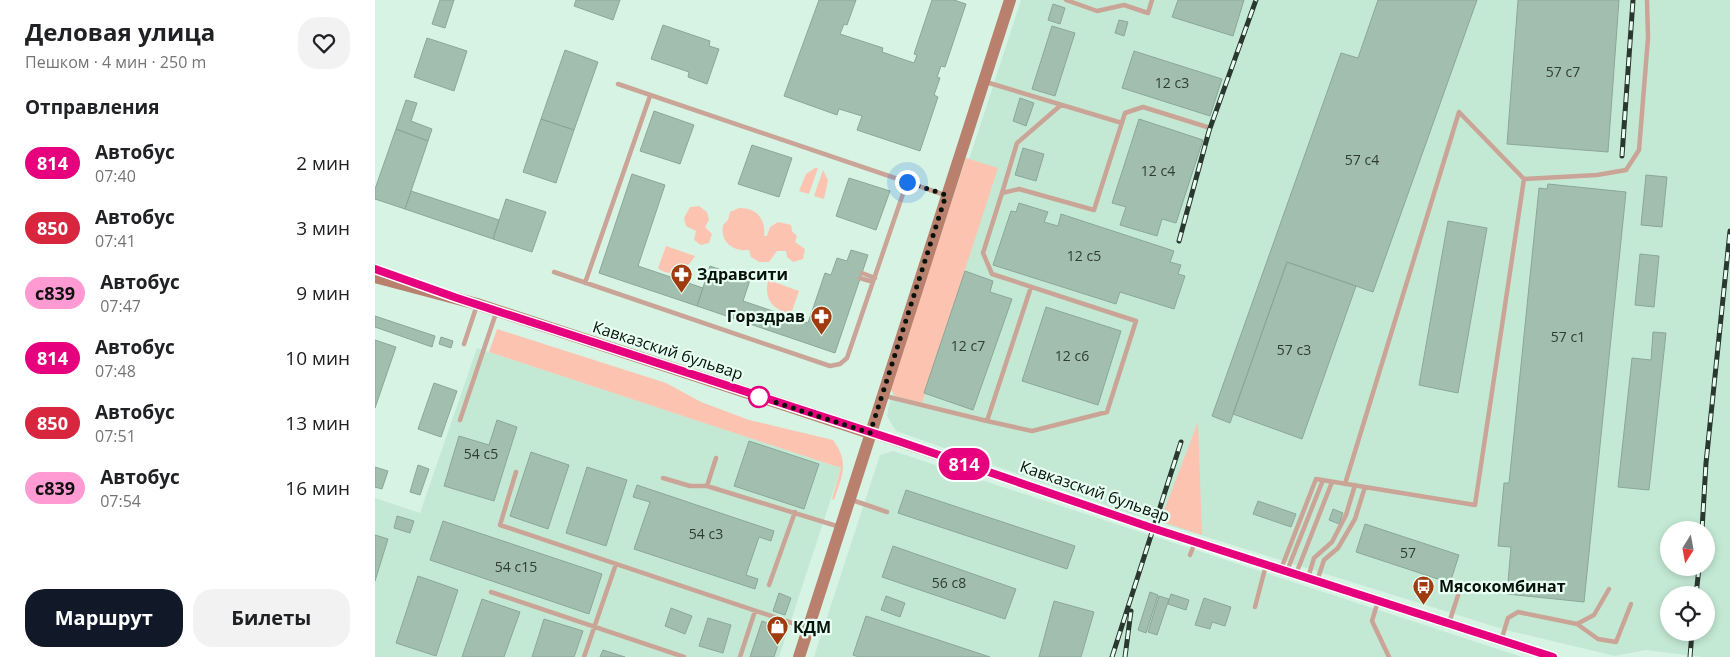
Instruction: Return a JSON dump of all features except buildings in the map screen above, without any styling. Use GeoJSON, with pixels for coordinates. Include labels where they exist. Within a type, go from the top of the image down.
{"type":"FeatureCollection","features":[{"type":"Feature","properties":{"kind":"street"},"geometry":{"type":"LineString","coordinates":[[799,657],[850,500],[881,395],[1010,0]]}},
{"type":"Feature","properties":{"kind":"street","name":"Кавказский бульвар"},"geometry":{"type":"LineString","coordinates":[[375,269],[457,298]]}},
{"type":"Feature","properties":{"kind":"street","name":"Кавказский бульвар"},"geometry":{"type":"LineString","coordinates":[[375,277],[496,310],[1195,542],[1551,657]]}},
{"type":"Feature","properties":{"kind":"lane"},"geometry":{"type":"LineString","coordinates":[[1066,0],[1097,11],[1124,5],[1147,13],[1152,0]]}},
{"type":"Feature","properties":{"kind":"lane"},"geometry":{"type":"LineString","coordinates":[[1524,180],[1597,175],[1625,170],[1639,150],[1648,38],[1647,0]]}},
{"type":"Feature","properties":{"kind":"lane"},"geometry":{"type":"LineString","coordinates":[[984,81],[1122,123]]}},
{"type":"Feature","properties":{"kind":"lane"},"geometry":{"type":"LineString","coordinates":[[618,84],[946,195]]}},
{"type":"Feature","properties":{"kind":"lane"},"geometry":{"type":"LineString","coordinates":[[585,283],[650,96]]}},
{"type":"Feature","properties":{"kind":"lane"},"geometry":{"type":"LineString","coordinates":[[881,395],[921,407],[1032,431],[1107,412],[1136,321],[992,274],[983,253],[1017,143],[1061,105]]}},
{"type":"Feature","properties":{"kind":"lane"},"geometry":{"type":"LineString","coordinates":[[1003,193],[1019,189],[1094,210],[1125,113],[1143,107],[1207,127]]}},
{"type":"Feature","properties":{"kind":"lane"},"geometry":{"type":"LineString","coordinates":[[1345,484],[1459,112],[1524,180]]}},
{"type":"Feature","properties":{"kind":"lane"},"geometry":{"type":"LineString","coordinates":[[1288,571],[1291,537],[1316,479],[1475,505],[1524,180]]}},
{"type":"Feature","properties":{"kind":"lane"},"geometry":{"type":"LineString","coordinates":[[554,272],[830,366],[840,364],[847,358],[907,182]]}},
{"type":"Feature","properties":{"kind":"lane"},"geometry":{"type":"LineString","coordinates":[[861,275],[874,280]]}},
{"type":"Feature","properties":{"kind":"lane"},"geometry":{"type":"LineString","coordinates":[[987,421],[1031,287]]}},
{"type":"Feature","properties":{"kind":"lane"},"geometry":{"type":"LineString","coordinates":[[465,344],[477,304]]}},
{"type":"Feature","properties":{"kind":"lane"},"geometry":{"type":"LineString","coordinates":[[460,420],[496,310]]}},
{"type":"Feature","properties":{"kind":"lane"},"geometry":{"type":"LineString","coordinates":[[707,486],[717,458]]}},
{"type":"Feature","properties":{"kind":"lane"},"geometry":{"type":"LineString","coordinates":[[516,472],[500,525],[808,628]]}},
{"type":"Feature","properties":{"kind":"lane"},"geometry":{"type":"LineString","coordinates":[[663,478],[690,486],[707,486],[841,527]]}},
{"type":"Feature","properties":{"kind":"lane"},"geometry":{"type":"LineString","coordinates":[[1288,571],[1323,480]]}},
{"type":"Feature","properties":{"kind":"lane"},"geometry":{"type":"LineString","coordinates":[[1288,571],[1332,482]]}},
{"type":"Feature","properties":{"kind":"lane"},"geometry":{"type":"LineString","coordinates":[[1307,578],[1314,558],[1332,542],[1346,515],[1355,486]]}},
{"type":"Feature","properties":{"kind":"lane"},"geometry":{"type":"LineString","coordinates":[[1317,581],[1324,560],[1338,548],[1355,519],[1365,487]]}},
{"type":"Feature","properties":{"kind":"lane"},"geometry":{"type":"LineString","coordinates":[[850,500],[887,512]]}},
{"type":"Feature","properties":{"kind":"lane"},"geometry":{"type":"LineString","coordinates":[[769,585],[795,512]]}},
{"type":"Feature","properties":{"kind":"lane"},"geometry":{"type":"LineString","coordinates":[[1191,555],[1195,542]]}},
{"type":"Feature","properties":{"kind":"lane"},"geometry":{"type":"LineString","coordinates":[[584,657],[616,564]]}},
{"type":"Feature","properties":{"kind":"lane"},"geometry":{"type":"LineString","coordinates":[[1255,607],[1267,564]]}},
{"type":"Feature","properties":{"kind":"lane"},"geometry":{"type":"LineString","coordinates":[[1449,624],[1461,586]]}},
{"type":"Feature","properties":{"kind":"lane"},"geometry":{"type":"LineString","coordinates":[[1577,624],[1594,615],[1609,589]]}},
{"type":"Feature","properties":{"kind":"lane"},"geometry":{"type":"LineString","coordinates":[[491,592],[684,657]]}},
{"type":"Feature","properties":{"kind":"lane"},"geometry":{"type":"LineString","coordinates":[[1378,600],[1372,620],[1389,657]]}},
{"type":"Feature","properties":{"kind":"lane"},"geometry":{"type":"LineString","coordinates":[[1501,641],[1507,618],[1518,612],[1577,624],[1598,639],[1616,642],[1631,604]]}},
{"type":"Feature","properties":{"kind":"lane"},"geometry":{"type":"LineString","coordinates":[[740,657],[755,611]]}},
{"type":"Feature","properties":{"kind":"shaded area"},"geometry":{"type":"Polygon","coordinates":[[[1021,0],[1730,0],[1730,657],[1702,657],[1646,650],[1615,656],[1506,630],[1126,512],[896,431],[887,416],[1021,0]]]}},
{"type":"Feature","properties":{"kind":"shaded area"},"geometry":{"type":"Polygon","coordinates":[[[966,158],[998,168],[922,403],[896,396],[890,389],[966,158]]]}},
{"type":"Feature","properties":{"kind":"shaded area"},"geometry":{"type":"Polygon","coordinates":[[[818,168],[809,194],[799,191],[806,174],[818,168]]]}},
{"type":"Feature","properties":{"kind":"shaded area"},"geometry":{"type":"Polygon","coordinates":[[[823,170],[828,180],[824,199],[814,196],[823,170]]]}},
{"type":"Feature","properties":{"kind":"shaded area"},"geometry":{"type":"Polygon","coordinates":[[[699,206],[707,212],[709,220],[705,227],[712,234],[709,243],[701,245],[694,240],[696,231],[686,226],[684,218],[690,207],[699,206]]]}},
{"type":"Feature","properties":{"kind":"shaded area"},"geometry":{"type":"Polygon","coordinates":[[[739,208],[751,210],[759,216],[762,220],[764,236],[767,236],[770,227],[778,222],[791,225],[792,231],[797,236],[795,242],[805,249],[803,259],[793,262],[787,257],[786,251],[777,251],[769,262],[759,262],[751,257],[749,250],[738,249],[729,245],[724,236],[723,225],[728,220],[730,212],[739,208]]]}},
{"type":"Feature","properties":{"kind":"shaded area"},"geometry":{"type":"Polygon","coordinates":[[[666,246],[695,256],[688,265],[678,271],[668,273],[658,268],[666,246]]]}},
{"type":"Feature","properties":{"kind":"shaded area"},"geometry":{"type":"Polygon","coordinates":[[[768,280],[799,291],[791,314],[784,312],[771,303],[767,293],[768,280]]]}},
{"type":"Feature","properties":{"kind":"shaded area"},"geometry":{"type":"Polygon","coordinates":[[[497,329],[666,383],[701,402],[749,420],[833,440],[843,463],[842,477],[834,500],[832,499],[841,468],[489,352],[497,329]]]}},
{"type":"Feature","properties":{"kind":"shaded area"},"geometry":{"type":"Polygon","coordinates":[[[477,348],[841,468],[779,657],[375,657],[375,498],[420,513],[477,348]]]}},
{"type":"Feature","properties":{"kind":"shaded area"},"geometry":{"type":"Polygon","coordinates":[[[1198,422],[1202,535],[1160,521],[1198,422]]]}},
{"type":"Feature","properties":{"kind":"shaded area"},"geometry":{"type":"Polygon","coordinates":[[[893,451],[1522,657],[814,657],[880,455],[893,451]]]}},
{"type":"Feature","properties":{"kind":"railway"},"geometry":{"type":"LineString","coordinates":[[1179,241],[1209,131],[1256,0]]}},
{"type":"Feature","properties":{"kind":"railway"},"geometry":{"type":"LineString","coordinates":[[1622,156],[1633,0]]}},
{"type":"Feature","properties":{"kind":"railway"},"geometry":{"type":"LineString","coordinates":[[1703,521],[1706,463],[1730,231]]}},
{"type":"Feature","properties":{"kind":"railway"},"geometry":{"type":"LineString","coordinates":[[1112,657],[1181,442]]}},
{"type":"Feature","properties":{"kind":"railway"},"geometry":{"type":"LineString","coordinates":[[1697,586],[1698,576]]}},
{"type":"Feature","properties":{"kind":"railway"},"geometry":{"type":"LineString","coordinates":[[1125,657],[1131,611]]}},
{"type":"Feature","properties":{"kind":"railway"},"geometry":{"type":"LineString","coordinates":[[1690,657],[1691,641]]}},
{"type":"Feature","properties":{"kind":"bus line","name":"814"},"geometry":{"type":"LineString","coordinates":[[375,269],[457,298],[855,429],[901,442],[1152,528],[1553,657]]}},
{"type":"Feature","properties":{"kind":"place","name":"Здравсити"},"geometry":{"type":"Point","coordinates":[681,293]}},
{"type":"Feature","properties":{"kind":"place","name":"Горздрав"},"geometry":{"type":"Point","coordinates":[821,335]}},
{"type":"Feature","properties":{"kind":"place","name":"Мясокомбинат"},"geometry":{"type":"Point","coordinates":[1423,605]}},
{"type":"Feature","properties":{"kind":"place","name":"КДМ"},"geometry":{"type":"Point","coordinates":[777,646]}},
{"type":"Feature","properties":{"kind":"route"},"geometry":{"type":"LineString","coordinates":[[759,397],[870,433],[946,195],[907,182]]}}]}
